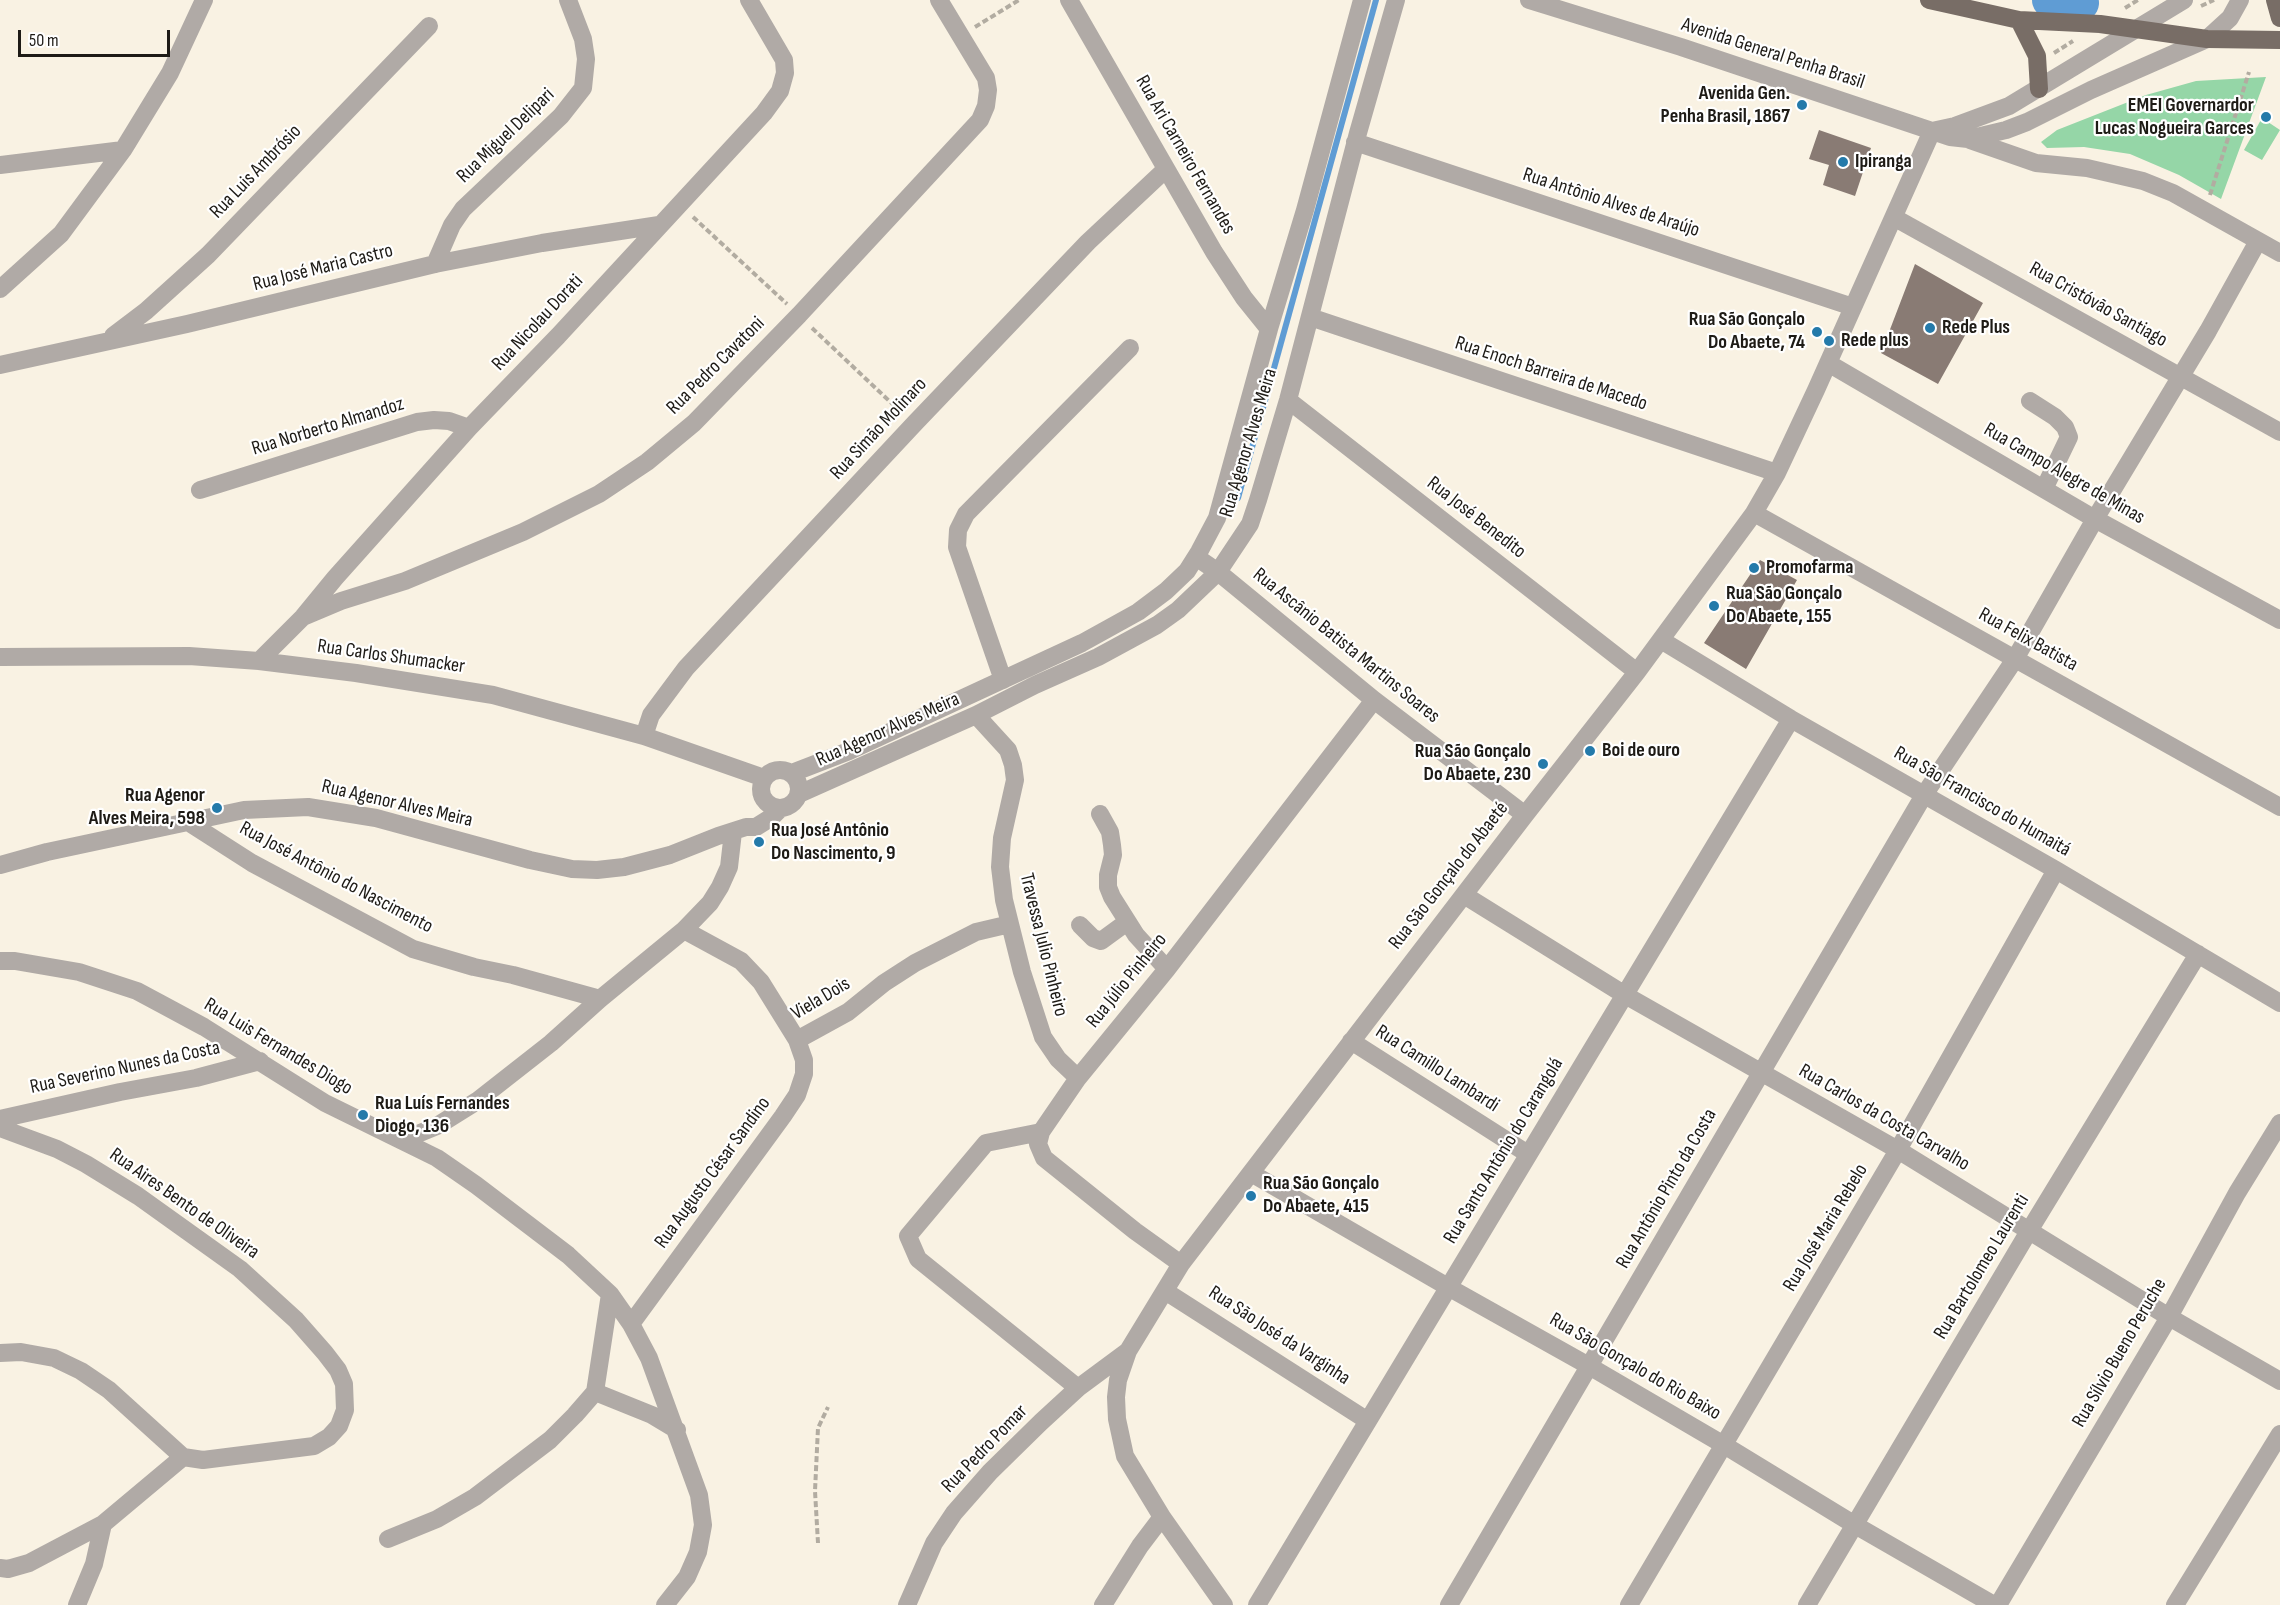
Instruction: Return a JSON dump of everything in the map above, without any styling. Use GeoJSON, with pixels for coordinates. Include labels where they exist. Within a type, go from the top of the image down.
{"type":"FeatureCollection","features":[{"type":"Feature","properties":{"kind":"main road"},"geometry":{"type":"LineString","coordinates":[[1929,0],[2019,20],[2100,24],[2207,39]]}},
{"type":"Feature","properties":{"kind":"main road"},"geometry":{"type":"LineString","coordinates":[[2275,0],[2280,18]]}},
{"type":"Feature","properties":{"kind":"main road"},"geometry":{"type":"LineString","coordinates":[[2019,20],[2034,47],[2039,89]]}},
{"type":"Feature","properties":{"kind":"main road","name":"Avenida General Penha Brasil"},"geometry":{"type":"LineString","coordinates":[[2207,39],[2280,40]]}},
{"type":"Feature","properties":{"kind":"street"},"geometry":{"type":"LineString","coordinates":[[0,289],[61,234],[123,150],[170,73],[204,0]]}},
{"type":"Feature","properties":{"kind":"street","name":"Rua Miguel Delipari"},"geometry":{"type":"LineString","coordinates":[[435,264],[452,225],[463,209],[561,116],[583,88],[586,59],[583,39],[568,0]]}},
{"type":"Feature","properties":{"kind":"street","name":"Rua Nicolau Dorati"},"geometry":{"type":"LineString","coordinates":[[259,661],[303,617],[334,578],[469,428],[558,336],[659,225],[727,156],[764,113],[780,91],[785,73],[784,60],[749,0]]}},
{"type":"Feature","properties":{"kind":"street","name":"Rua Pedro Cavatoni"},"geometry":{"type":"LineString","coordinates":[[303,617],[341,601],[405,581],[523,531],[599,494],[647,462],[694,423],[799,315],[980,120],[986,106],[988,90],[986,78],[939,0]]}},
{"type":"Feature","properties":{"kind":"street","name":"Rua Ari Carneiro Fernandes"},"geometry":{"type":"LineString","coordinates":[[1069,0],[1231,278],[1269,329]]}},
{"type":"Feature","properties":{"kind":"street","name":"Rua Agenor Alves Meira"},"geometry":{"type":"LineString","coordinates":[[792,773],[849,751],[1082,643],[1138,612],[1166,591],[1187,571],[1217,518],[1362,0]]}},
{"type":"Feature","properties":{"kind":"street","name":"Rua Agenor Alves Meira"},"geometry":{"type":"LineString","coordinates":[[799,794],[976,715],[1098,657],[1156,625],[1192,598],[1218,572],[1250,524],[1288,400],[1355,142],[1396,0]]}},
{"type":"Feature","properties":{"kind":"street","name":"Avenida General Penha Brasil"},"geometry":{"type":"LineString","coordinates":[[1529,0],[1681,47],[1932,131],[1955,138],[1968,139],[2006,130],[2027,122],[2091,90],[2207,39],[2230,18],[2240,0]]}},
{"type":"Feature","properties":{"kind":"street"},"geometry":{"type":"LineString","coordinates":[[1932,131],[2009,106],[2184,0]]}},
{"type":"Feature","properties":{"kind":"street","name":"Rua Luis Ambrósio"},"geometry":{"type":"LineString","coordinates":[[106,341],[146,311],[208,255],[429,26]]}},
{"type":"Feature","properties":{"kind":"street","name":"Rua São Gonçalo do Abaeté"},"geometry":{"type":"LineString","coordinates":[[1224,1605],[1162,1517],[1135,1476],[1125,1456],[1117,1419],[1118,1380],[1128,1351],[1181,1264],[1637,672],[1754,513],[1777,473],[1895,218],[1932,131]]}},
{"type":"Feature","properties":{"kind":"street"},"geometry":{"type":"LineString","coordinates":[[1968,139],[2036,163],[2086,168],[2143,181],[2174,193],[2280,253]]}},
{"type":"Feature","properties":{"kind":"street","name":"Rua Antônio Alves de Araújo"},"geometry":{"type":"LineString","coordinates":[[1355,142],[1853,307]]}},
{"type":"Feature","properties":{"kind":"street"},"geometry":{"type":"LineString","coordinates":[[0,165],[123,150]]}},
{"type":"Feature","properties":{"kind":"street","name":"Rua Simão Molinaro"},"geometry":{"type":"LineString","coordinates":[[644,736],[651,715],[686,668],[1088,242],[1166,169]]}},
{"type":"Feature","properties":{"kind":"street","name":"Rua Cristóvão Santiago"},"geometry":{"type":"LineString","coordinates":[[1895,218],[2280,432]]}},
{"type":"Feature","properties":{"kind":"street","name":"Rua José Maria Castro"},"geometry":{"type":"LineString","coordinates":[[0,365],[187,324],[435,264],[542,243],[659,225]]}},
{"type":"Feature","properties":{"kind":"street","name":"Rua Antônio Pinto da Costa"},"geometry":{"type":"LineString","coordinates":[[1449,1605],[1924,795],[2015,659],[2095,519],[2208,331],[2258,241]]}},
{"type":"Feature","properties":{"kind":"street","name":"Rua Enoch Barreira de Macedo"},"geometry":{"type":"LineString","coordinates":[[1310,317],[1777,473]]}},
{"type":"Feature","properties":{"kind":"street"},"geometry":{"type":"LineString","coordinates":[[1003,680],[957,546],[958,530],[966,514],[1130,348]]}},
{"type":"Feature","properties":{"kind":"street","name":"Rua Campo Alegre de Minas"},"geometry":{"type":"LineString","coordinates":[[1828,363],[2095,519],[2280,620]]}},
{"type":"Feature","properties":{"kind":"street","name":"Rua José Benedito"},"geometry":{"type":"LineString","coordinates":[[1288,400],[1637,672]]}},
{"type":"Feature","properties":{"kind":"street"},"geometry":{"type":"LineString","coordinates":[[2030,401],[2055,417],[2065,427],[2069,437],[2044,489]]}},
{"type":"Feature","properties":{"kind":"street","name":"Rua Norberto Almandoz"},"geometry":{"type":"LineString","coordinates":[[201,490],[417,422],[448,421],[469,428]]}},
{"type":"Feature","properties":{"kind":"street","name":"Rua Felix Batista"},"geometry":{"type":"LineString","coordinates":[[1754,513],[2280,807]]}},
{"type":"Feature","properties":{"kind":"street"},"geometry":{"type":"LineString","coordinates":[[1217,518],[1250,524]]}},
{"type":"Feature","properties":{"kind":"street","name":"Rua Ascânio Batista Martins Soares"},"geometry":{"type":"LineString","coordinates":[[1196,557],[1218,572],[1374,700],[1525,815]]}},
{"type":"Feature","properties":{"kind":"street","name":"Rua São Francisco do Humaitá"},"geometry":{"type":"LineString","coordinates":[[1661,640],[1791,719],[2056,870],[2280,1003]]}},
{"type":"Feature","properties":{"kind":"street","name":"Rua Carlos Shumacker"},"geometry":{"type":"LineString","coordinates":[[0,657],[189,656],[356,672],[493,695],[644,736],[764,778]]}},
{"type":"Feature","properties":{"kind":"street","name":"Rua Júlio Pinheiro"},"geometry":{"type":"LineString","coordinates":[[1041,1132],[1078,1078],[1167,969],[1374,700]]}},
{"type":"Feature","properties":{"kind":"street","name":"Travessa Julio Pinheiro"},"geometry":{"type":"LineString","coordinates":[[976,715],[1008,750],[1014,765],[1015,780],[1002,838],[1000,867],[1010,924],[1022,972],[1043,1037],[1058,1059],[1078,1078]]}},
{"type":"Feature","properties":{"kind":"street","name":"Rua Santo Antônio do Carangolá"},"geometry":{"type":"LineString","coordinates":[[1257,1605],[1791,719]]}},
{"type":"Feature","properties":{"kind":"street"},"geometry":{"type":"LineString","coordinates":[[774,770],[786,770],[792,773],[797,779],[799,794],[792,804],[772,805],[760,790],[764,778],[774,770]]}},
{"type":"Feature","properties":{"kind":"street","name":"Rua Agenor Alves Meira"},"geometry":{"type":"LineString","coordinates":[[0,865],[47,852],[244,810],[308,807],[376,819],[530,860],[597,870],[624,867],[670,855],[739,830],[763,824],[772,805]]}},
{"type":"Feature","properties":{"kind":"street"},"geometry":{"type":"LineString","coordinates":[[1100,814],[1110,832],[1112,845],[1108,887],[1136,935],[1167,969]]}},
{"type":"Feature","properties":{"kind":"street","name":"Rua José Antônio do Nascimento"},"geometry":{"type":"LineString","coordinates":[[188,822],[252,863],[413,949],[474,968],[513,975],[600,999]]}},
{"type":"Feature","properties":{"kind":"street"},"geometry":{"type":"LineString","coordinates":[[403,1140],[437,1126],[477,1101],[551,1043],[600,999],[684,930],[710,903],[720,887],[729,867],[739,830]]}},
{"type":"Feature","properties":{"kind":"street","name":"Rua José Maria Rebelo"},"geometry":{"type":"LineString","coordinates":[[1629,1605],[1898,1150],[2056,870]]}},
{"type":"Feature","properties":{"kind":"street","name":"Rua Carlos da Costa Carvalho"},"geometry":{"type":"LineString","coordinates":[[1464,895],[1625,995],[1898,1150],[2169,1317],[2280,1381]]}},
{"type":"Feature","properties":{"kind":"street"},"geometry":{"type":"LineString","coordinates":[[1080,925],[1093,938],[1101,941],[1127,922]]}},
{"type":"Feature","properties":{"kind":"street","name":"Viela Dois"},"geometry":{"type":"LineString","coordinates":[[684,930],[741,961],[752,971],[797,1040],[848,1012],[915,963],[976,932],[1010,924]]}},
{"type":"Feature","properties":{"kind":"street","name":"Rua Bartolomeo Laurenti"},"geometry":{"type":"LineString","coordinates":[[1808,1605],[2029,1231],[2198,954]]}},
{"type":"Feature","properties":{"kind":"street","name":"Rua Luis Fernandes Diogo"},"geometry":{"type":"LineString","coordinates":[[0,962],[15,961],[79,972],[137,991],[204,1027],[325,1103],[437,1158],[568,1255],[610,1294],[631,1324],[649,1358],[699,1495],[703,1525],[698,1552],[687,1577],[665,1605]]}},
{"type":"Feature","properties":{"kind":"street","name":"Rua Augusto César Sandino"},"geometry":{"type":"LineString","coordinates":[[631,1324],[797,1095],[804,1074],[804,1060],[797,1040]]}},
{"type":"Feature","properties":{"kind":"street","name":"Rua Camillo Lambardi"},"geometry":{"type":"LineString","coordinates":[[1351,1041],[1528,1154]]}},
{"type":"Feature","properties":{"kind":"street","name":"Rua Severino Nunes da Costa"},"geometry":{"type":"LineString","coordinates":[[0,1119],[120,1092],[196,1078],[260,1061]]}},
{"type":"Feature","properties":{"kind":"street","name":"Rua Sílvio Bueno Peruche"},"geometry":{"type":"LineString","coordinates":[[1998,1605],[2169,1317],[2237,1193],[2280,1123]]}},
{"type":"Feature","properties":{"kind":"street","name":"Rua Aires Bento de Oliveira"},"geometry":{"type":"LineString","coordinates":[[0,1128],[57,1149],[86,1164],[196,1236],[240,1269],[297,1320],[338,1370],[344,1384],[345,1410],[339,1426],[329,1437],[314,1446],[203,1460],[183,1457]]}},
{"type":"Feature","properties":{"kind":"street"},"geometry":{"type":"LineString","coordinates":[[1078,1388],[918,1259],[908,1236],[986,1143],[1041,1132],[1038,1144],[1044,1158],[1135,1231],[1181,1264]]}},
{"type":"Feature","properties":{"kind":"street","name":"Rua São Gonçalo do Rio Baixo"},"geometry":{"type":"LineString","coordinates":[[1251,1173],[1589,1366],[1994,1605]]}},
{"type":"Feature","properties":{"kind":"street","name":"Rua São José da Varginha"},"geometry":{"type":"LineString","coordinates":[[1165,1291],[1368,1420]]}},
{"type":"Feature","properties":{"kind":"street"},"geometry":{"type":"LineString","coordinates":[[388,1539],[437,1519],[475,1497],[550,1440],[595,1392],[610,1294]]}},
{"type":"Feature","properties":{"kind":"street","name":"Rua Pedro Pomar"},"geometry":{"type":"LineString","coordinates":[[907,1605],[934,1543],[954,1513],[990,1472],[1078,1388],[1128,1351]]}},
{"type":"Feature","properties":{"kind":"street"},"geometry":{"type":"LineString","coordinates":[[0,1353],[21,1352],[54,1358],[81,1371],[109,1390],[183,1457],[103,1524],[29,1563],[8,1569],[0,1568]]}},
{"type":"Feature","properties":{"kind":"street"},"geometry":{"type":"LineString","coordinates":[[595,1392],[652,1415],[677,1430]]}},
{"type":"Feature","properties":{"kind":"street"},"geometry":{"type":"LineString","coordinates":[[2175,1605],[2280,1434]]}},
{"type":"Feature","properties":{"kind":"street"},"geometry":{"type":"LineString","coordinates":[[1103,1605],[1140,1545],[1162,1517]]}},
{"type":"Feature","properties":{"kind":"street"},"geometry":{"type":"LineString","coordinates":[[77,1605],[94,1564],[103,1524]]}},
{"type":"Feature","properties":{"kind":"path"},"geometry":{"type":"LineString","coordinates":[[962,35],[1019,0]]}},
{"type":"Feature","properties":{"kind":"path"},"geometry":{"type":"LineString","coordinates":[[2051,55],[2080,36]]}},
{"type":"Feature","properties":{"kind":"path"},"geometry":{"type":"LineString","coordinates":[[2210,196],[2249,72]]}},
{"type":"Feature","properties":{"kind":"path"},"geometry":{"type":"LineString","coordinates":[[818,1543],[815,1491],[818,1428],[828,1407]]}},
{"type":"Feature","properties":{"kind":"green space"},"geometry":{"type":"Polygon","coordinates":[[[2266,77],[2221,199],[2179,175],[2130,154],[2084,147],[2047,148],[2041,142],[2057,130],[2146,95],[2196,81],[2266,77]]]}},
{"type":"Feature","properties":{"kind":"green space"},"geometry":{"type":"Polygon","coordinates":[[[2262,118],[2280,130],[2262,160],[2244,150],[2262,118]]]}},
{"type":"Feature","properties":{"kind":"building","name":"Ipiranga"},"geometry":{"type":"Polygon","coordinates":[[[1819,130],[1871,148],[1855,196],[1823,185],[1829,165],[1809,159],[1819,130]]]}},
{"type":"Feature","properties":{"kind":"building","name":"Rede Plus"},"geometry":{"type":"Polygon","coordinates":[[[1915,264],[1983,303],[1938,384],[1881,353],[1915,264]]]}},
{"type":"Feature","properties":{"kind":"building"},"geometry":{"type":"Polygon","coordinates":[[[1760,560],[1797,580],[1746,669],[1704,643],[1760,560]]]}},
{"type":"Feature","properties":{"kind":"waterway"},"geometry":{"type":"LineString","coordinates":[[1238,498],[1376,0]]}},
{"type":"Feature","properties":{"kind":"waterway"},"geometry":{"type":"LineString","coordinates":[[2050,0],[2081,3]]}},
{"type":"Feature","properties":{"kind":"place","name":"Avenida Gen. Penha Brasil, 1867"},"geometry":{"type":"Point","coordinates":[1802,105]}},
{"type":"Feature","properties":{"kind":"place","name":"EMEI Governardor Lucas Nogueira Garces"},"geometry":{"type":"Point","coordinates":[2266,117]}},
{"type":"Feature","properties":{"kind":"place","name":"Ipiranga"},"geometry":{"type":"Point","coordinates":[1843,162]}},
{"type":"Feature","properties":{"kind":"place","name":"Rede Plus"},"geometry":{"type":"Point","coordinates":[1930,328]}},
{"type":"Feature","properties":{"kind":"place","name":"Rua São Gonçalo Do Abaete, 74"},"geometry":{"type":"Point","coordinates":[1817,332]}},
{"type":"Feature","properties":{"kind":"place","name":"Rede plus"},"geometry":{"type":"Point","coordinates":[1829,341]}},
{"type":"Feature","properties":{"kind":"place","name":"Promofarma"},"geometry":{"type":"Point","coordinates":[1754,568]}},
{"type":"Feature","properties":{"kind":"place","name":"Rua São Gonçalo Do Abaete, 155"},"geometry":{"type":"Point","coordinates":[1714,606]}},
{"type":"Feature","properties":{"kind":"place","name":"Boi de ouro"},"geometry":{"type":"Point","coordinates":[1590,751]}},
{"type":"Feature","properties":{"kind":"place","name":"Rua São Gonçalo Do Abaete, 230"},"geometry":{"type":"Point","coordinates":[1543,764]}},
{"type":"Feature","properties":{"kind":"place","name":"Rua Agenor Alves Meira, 598"},"geometry":{"type":"Point","coordinates":[217,808]}},
{"type":"Feature","properties":{"kind":"place","name":"Rua José Antônio Do Nascimento, 9"},"geometry":{"type":"Point","coordinates":[759,842]}},
{"type":"Feature","properties":{"kind":"place","name":"Rua Luís Fernandes Diogo, 136"},"geometry":{"type":"Point","coordinates":[363,1115]}},
{"type":"Feature","properties":{"kind":"place","name":"Rua São Gonçalo Do Abaete, 415"},"geometry":{"type":"Point","coordinates":[1251,1196]}}]}
